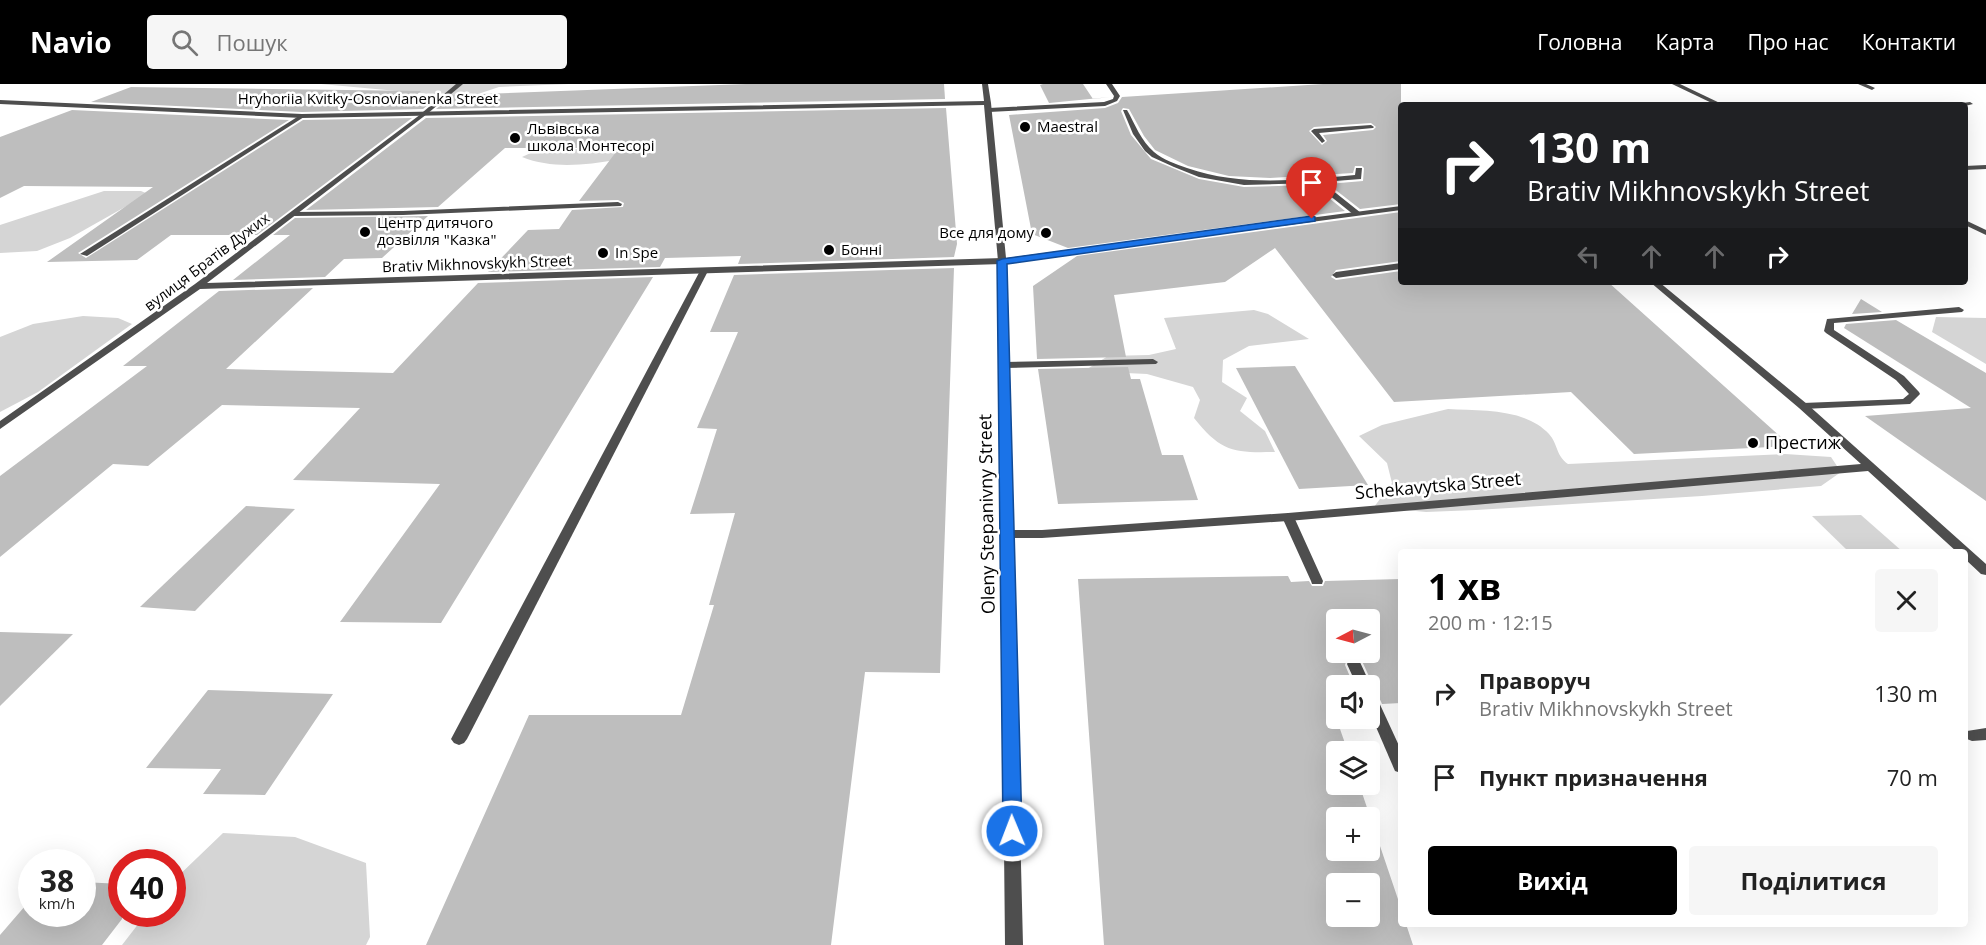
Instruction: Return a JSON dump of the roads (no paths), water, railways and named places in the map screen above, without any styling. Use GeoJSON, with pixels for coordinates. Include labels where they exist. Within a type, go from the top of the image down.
{"type":"FeatureCollection","features":[{"type":"Feature","properties":{"kind":"street","name":"вулиця Братів Дужих"},"geometry":{"type":"LineString","coordinates":[[0,426],[198,286],[460,84]]}},
{"type":"Feature","properties":{"kind":"street","name":"Oleny Stepanivny Street"},"geometry":{"type":"LineString","coordinates":[[985,84],[1002,261],[1014,945]]}},
{"type":"Feature","properties":{"kind":"street","name":"Hryhoriia Kvitky-Osnovianenka Street"},"geometry":{"type":"LineString","coordinates":[[0,102],[302,116],[988,107],[1105,104],[1115,100],[1117,96],[1109,84]]}},
{"type":"Feature","properties":{"kind":"street"},"geometry":{"type":"LineString","coordinates":[[1675,84],[1714,102]]}},
{"type":"Feature","properties":{"kind":"street"},"geometry":{"type":"LineString","coordinates":[[1861,84],[1872,88]]}},
{"type":"Feature","properties":{"kind":"street"},"geometry":{"type":"LineString","coordinates":[[1125,111],[1140,141],[1154,156],[1185,169],[1230,183],[1253,185],[1358,177],[1359,170]]}},
{"type":"Feature","properties":{"kind":"street"},"geometry":{"type":"LineString","coordinates":[[84,254],[302,116]]}},
{"type":"Feature","properties":{"kind":"street"},"geometry":{"type":"LineString","coordinates":[[1322,141],[1314,131],[1371,127]]}},
{"type":"Feature","properties":{"kind":"street"},"geometry":{"type":"LineString","coordinates":[[1968,168],[1986,167]]}},
{"type":"Feature","properties":{"kind":"street"},"geometry":{"type":"LineString","coordinates":[[1315,180],[1357,213]]}},
{"type":"Feature","properties":{"kind":"street"},"geometry":{"type":"LineString","coordinates":[[293,214],[403,213],[618,204]]}},
{"type":"Feature","properties":{"kind":"street","name":"Brativ Mikhnovskykh Street"},"geometry":{"type":"LineString","coordinates":[[198,286],[1002,261],[1398,208]]}},
{"type":"Feature","properties":{"kind":"street"},"geometry":{"type":"LineString","coordinates":[[1968,224],[1986,233]]}},
{"type":"Feature","properties":{"kind":"street"},"geometry":{"type":"LineString","coordinates":[[1336,274],[1398,266]]}},
{"type":"Feature","properties":{"kind":"street"},"geometry":{"type":"LineString","coordinates":[[459,739],[704,271]]}},
{"type":"Feature","properties":{"kind":"street"},"geometry":{"type":"LineString","coordinates":[[1658,285],[1803,406],[1962,549]]}},
{"type":"Feature","properties":{"kind":"street"},"geometry":{"type":"LineString","coordinates":[[1803,406],[1906,402],[1915,394],[1900,378],[1829,331],[1830,321],[1959,310]]}},
{"type":"Feature","properties":{"kind":"street"},"geometry":{"type":"LineString","coordinates":[[1004,365],[1153,362]]}},
{"type":"Feature","properties":{"kind":"street","name":"Schekavytska Street"},"geometry":{"type":"LineString","coordinates":[[1007,534],[1042,534],[1288,517],[1871,466]]}},
{"type":"Feature","properties":{"kind":"street"},"geometry":{"type":"LineString","coordinates":[[1288,517],[1317,581]]}},
{"type":"Feature","properties":{"kind":"street"},"geometry":{"type":"LineString","coordinates":[[1968,555],[1986,571]]}},
{"type":"Feature","properties":{"kind":"street"},"geometry":{"type":"LineString","coordinates":[[1354,664],[1359,675]]}},
{"type":"Feature","properties":{"kind":"street"},"geometry":{"type":"LineString","coordinates":[[1380,720],[1398,760]]}},
{"type":"Feature","properties":{"kind":"place","name":"Maestral"},"geometry":{"type":"Point","coordinates":[1025,127]}},
{"type":"Feature","properties":{"kind":"place","name":"Львівська школа Монтесорі"},"geometry":{"type":"Point","coordinates":[515,138]}},
{"type":"Feature","properties":{"kind":"place","name":"Центр дитячого дозвілля \"Казка\""},"geometry":{"type":"Point","coordinates":[365,232]}},
{"type":"Feature","properties":{"kind":"place","name":"Все для дому"},"geometry":{"type":"Point","coordinates":[1046,233]}},
{"type":"Feature","properties":{"kind":"place","name":"Бонні"},"geometry":{"type":"Point","coordinates":[829,250]}},
{"type":"Feature","properties":{"kind":"place","name":"In Spe"},"geometry":{"type":"Point","coordinates":[603,253]}},
{"type":"Feature","properties":{"kind":"place","name":"Престиж"},"geometry":{"type":"Point","coordinates":[1753,443]}}]}
